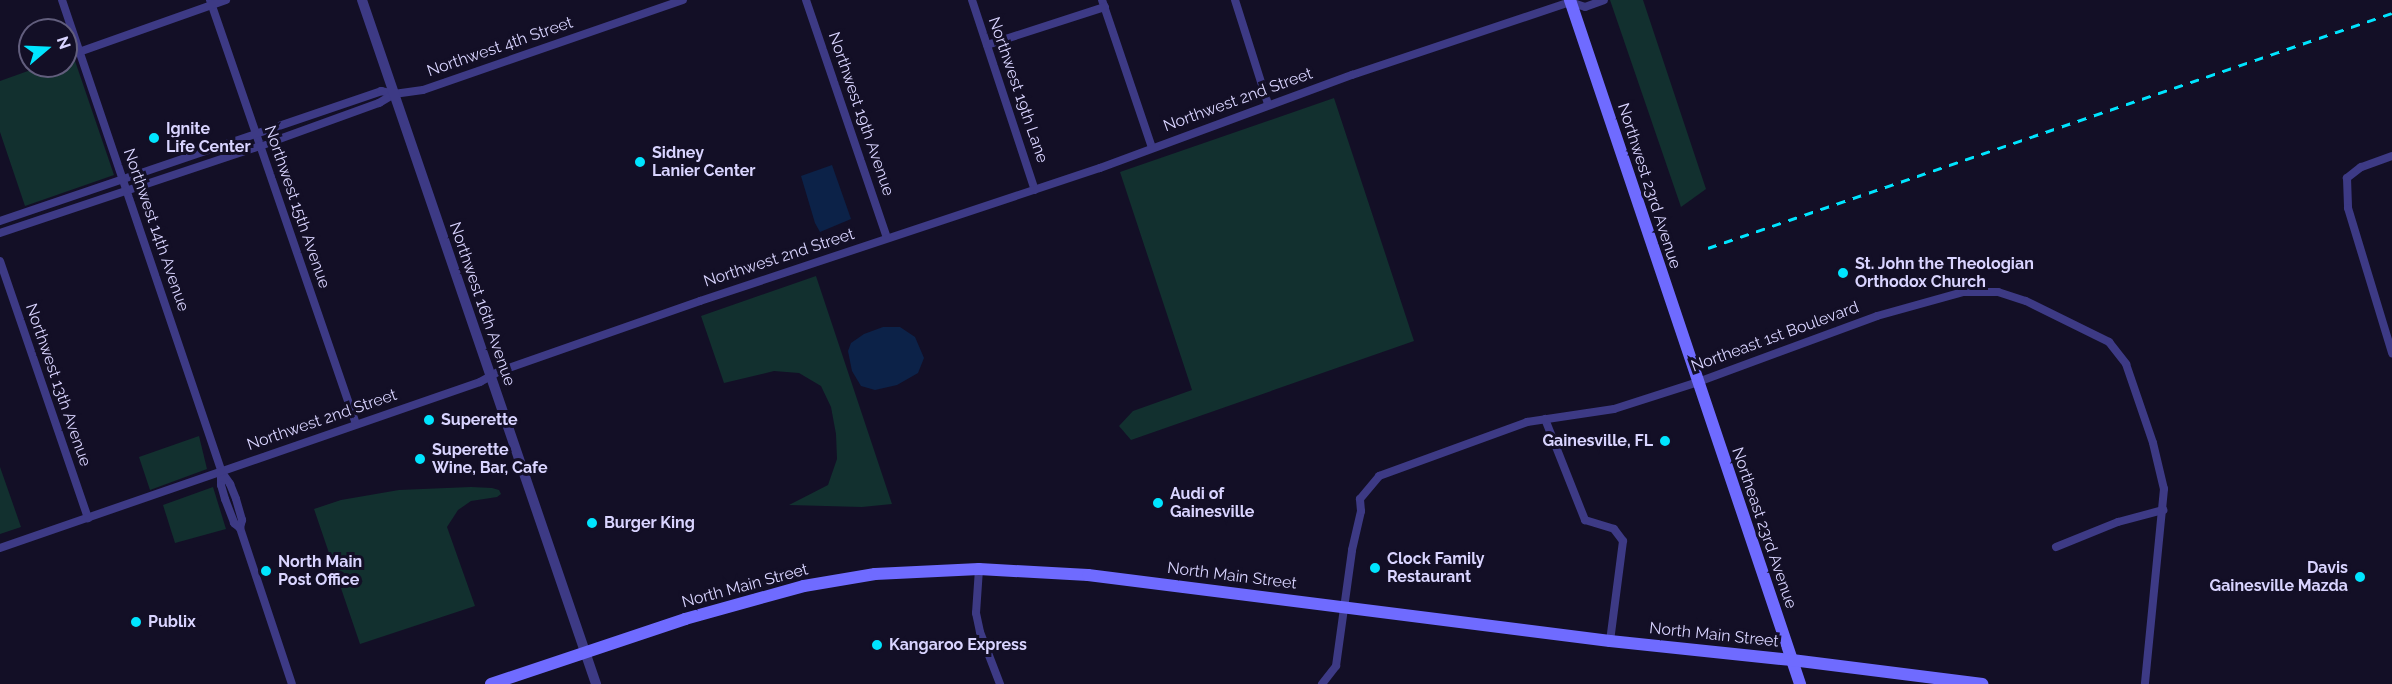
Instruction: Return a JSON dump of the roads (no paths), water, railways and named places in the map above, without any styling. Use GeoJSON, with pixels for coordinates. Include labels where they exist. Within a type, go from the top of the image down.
{"type":"FeatureCollection","features":[{"type":"Feature","properties":{"kind":"main road","name":"Northwest 23rd Avenue"},"geometry":{"type":"LineString","coordinates":[[1570,1],[1698,382]]}},
{"type":"Feature","properties":{"kind":"main road","name":"Northeast 23rd Avenue"},"geometry":{"type":"LineString","coordinates":[[1698,382],[1800,684]]}},
{"type":"Feature","properties":{"kind":"main road","name":"North Main Street"},"geometry":{"type":"LineString","coordinates":[[491,684],[685,619],[804,586],[875,574],[979,569],[1088,575],[1610,641],[1792,660],[1982,684]]}},
{"type":"Feature","properties":{"kind":"street","name":"Northwest 14th Avenue"},"geometry":{"type":"LineString","coordinates":[[62,0],[221,471],[230,484],[236,500],[242,520],[240,528],[292,684]]}},
{"type":"Feature","properties":{"kind":"street"},"geometry":{"type":"LineString","coordinates":[[79,52],[211,3],[226,0]]}},
{"type":"Feature","properties":{"kind":"street","name":"Northwest 16th Avenue"},"geometry":{"type":"LineString","coordinates":[[362,0],[596,684]]}},
{"type":"Feature","properties":{"kind":"street","name":"Northwest 4th Street"},"geometry":{"type":"LineString","coordinates":[[0,221],[255,132],[381,91],[394,94],[423,90],[683,0]]}},
{"type":"Feature","properties":{"kind":"street","name":"Northwest 19th Avenue"},"geometry":{"type":"LineString","coordinates":[[806,0],[887,238]]}},
{"type":"Feature","properties":{"kind":"street","name":"Northwest 19th Lane"},"geometry":{"type":"LineString","coordinates":[[972,0],[1035,190]]}},
{"type":"Feature","properties":{"kind":"street"},"geometry":{"type":"LineString","coordinates":[[1235,0],[1268,104]]}},
{"type":"Feature","properties":{"kind":"street","name":"Northwest 2nd Street"},"geometry":{"type":"LineString","coordinates":[[0,548],[480,382],[492,375],[678,308],[1035,190],[1268,104],[1570,1],[1585,7],[1604,0]]}},
{"type":"Feature","properties":{"kind":"street","name":"Northwest 15th Avenue"},"geometry":{"type":"LineString","coordinates":[[211,3],[356,424]]}},
{"type":"Feature","properties":{"kind":"street"},"geometry":{"type":"LineString","coordinates":[[987,45],[1103,3],[1152,148]]}},
{"type":"Feature","properties":{"kind":"street","name":"Northwest 4th Street"},"geometry":{"type":"LineString","coordinates":[[0,233],[260,146],[378,103],[394,94]]}},
{"type":"Feature","properties":{"kind":"street"},"geometry":{"type":"LineString","coordinates":[[2392,156],[2361,167],[2347,178],[2349,208],[2392,353]]}},
{"type":"Feature","properties":{"kind":"street","name":"Northwest 13th Avenue"},"geometry":{"type":"LineString","coordinates":[[0,261],[88,518]]}},
{"type":"Feature","properties":{"kind":"street","name":"Northeast 1st Boulevard"},"geometry":{"type":"LineString","coordinates":[[1322,684],[1336,666],[1352,550],[1361,511],[1360,499],[1379,476],[1516,426],[1545,419],[1614,409],[1698,382],[1921,301],[1963,292],[1998,292],[2026,301],[2109,342],[2126,364],[2153,443],[2164,489],[2145,684]]}},
{"type":"Feature","properties":{"kind":"street"},"geometry":{"type":"LineString","coordinates":[[1545,419],[1585,520],[1614,529],[1623,541],[1610,641]]}},
{"type":"Feature","properties":{"kind":"street"},"geometry":{"type":"LineString","coordinates":[[2056,547],[2118,522],[2163,510]]}},
{"type":"Feature","properties":{"kind":"street"},"geometry":{"type":"LineString","coordinates":[[979,569],[976,614],[980,632],[1000,684]]}},
{"type":"Feature","properties":{"kind":"water"},"geometry":{"type":"Polygon","coordinates":[[[832,165],[851,219],[820,232],[815,223],[801,176],[832,165]]]}},
{"type":"Feature","properties":{"kind":"water"},"geometry":{"type":"Polygon","coordinates":[[[883,327],[900,327],[915,337],[924,358],[918,373],[897,385],[875,390],[861,386],[852,371],[848,351],[851,343],[864,334],[883,327]]]}},
{"type":"Feature","properties":{"kind":"railway"},"geometry":{"type":"LineString","coordinates":[[1708,248],[2392,13]]}},
{"type":"Feature","properties":{"kind":"place","name":"Ignite Life Center"},"geometry":{"type":"Point","coordinates":[154,138]}},
{"type":"Feature","properties":{"kind":"place","name":"Sidney Lanier Center"},"geometry":{"type":"Point","coordinates":[640,162]}},
{"type":"Feature","properties":{"kind":"place","name":"St. John the Theologian Orthodox Church"},"geometry":{"type":"Point","coordinates":[1843,273]}},
{"type":"Feature","properties":{"kind":"place","name":"Superette"},"geometry":{"type":"Point","coordinates":[429,420]}},
{"type":"Feature","properties":{"kind":"place","name":"Gainesville, FL"},"geometry":{"type":"Point","coordinates":[1665,441]}},
{"type":"Feature","properties":{"kind":"place","name":"Superette Wine, Bar, Cafe"},"geometry":{"type":"Point","coordinates":[420,459]}},
{"type":"Feature","properties":{"kind":"place","name":"Audi of Gainesville"},"geometry":{"type":"Point","coordinates":[1158,503]}},
{"type":"Feature","properties":{"kind":"place","name":"Burger King"},"geometry":{"type":"Point","coordinates":[592,523]}},
{"type":"Feature","properties":{"kind":"place","name":"Clock Family Restaurant"},"geometry":{"type":"Point","coordinates":[1375,568]}},
{"type":"Feature","properties":{"kind":"place","name":"North Main Post Office"},"geometry":{"type":"Point","coordinates":[266,571]}},
{"type":"Feature","properties":{"kind":"place","name":"Davis Gainesville Mazda"},"geometry":{"type":"Point","coordinates":[2360,577]}},
{"type":"Feature","properties":{"kind":"place","name":"Publix"},"geometry":{"type":"Point","coordinates":[136,622]}},
{"type":"Feature","properties":{"kind":"place","name":"Kangaroo Express"},"geometry":{"type":"Point","coordinates":[877,645]}}]}
